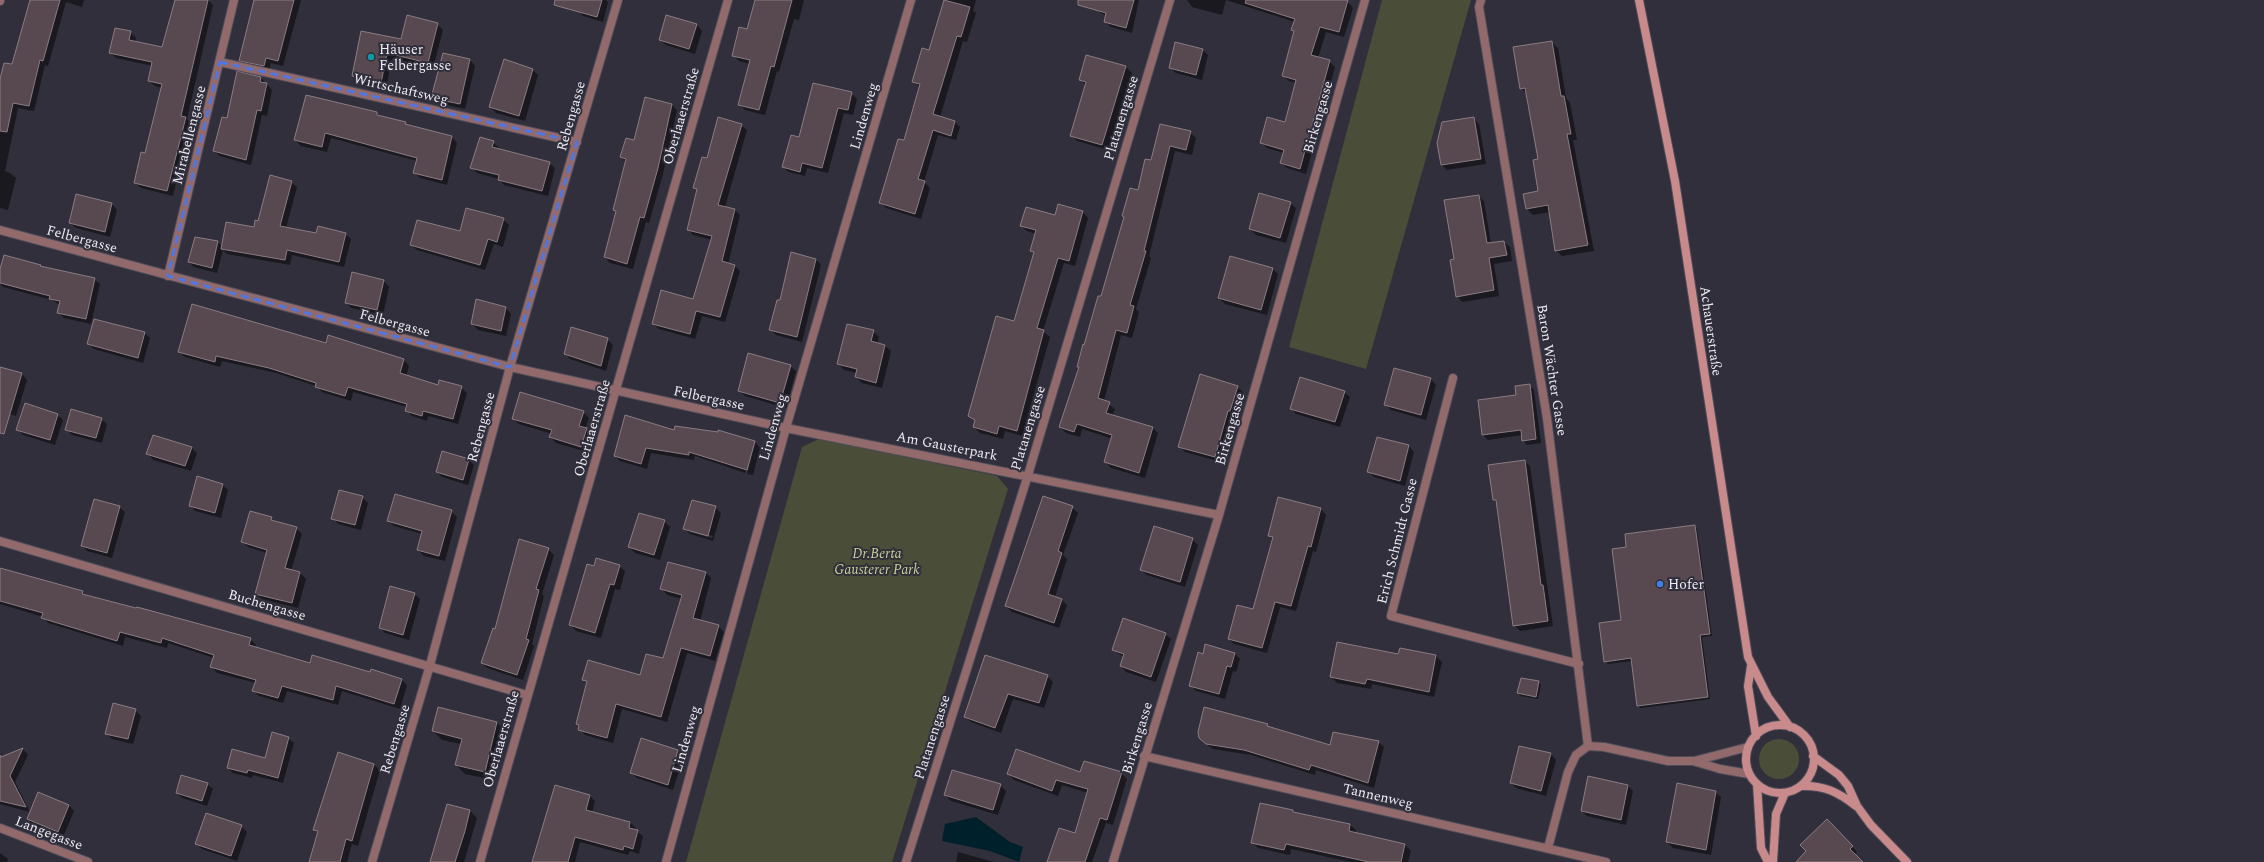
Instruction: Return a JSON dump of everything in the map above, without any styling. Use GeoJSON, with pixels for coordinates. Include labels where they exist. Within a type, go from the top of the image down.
{"type":"FeatureCollection","features":[{"type":"Feature","properties":{"kind":"street","name":"Mirabellengasse"},"geometry":{"type":"LineString","coordinates":[[168,276],[234,0]]}},
{"type":"Feature","properties":{"kind":"street","name":"Rebengasse"},"geometry":{"type":"LineString","coordinates":[[372,862],[430,665],[510,367],[618,0]]}},
{"type":"Feature","properties":{"kind":"street","name":"Oberlaaerstraße"},"geometry":{"type":"LineString","coordinates":[[480,862],[728,0]]}},
{"type":"Feature","properties":{"kind":"street","name":"Lindenweg"},"geometry":{"type":"LineString","coordinates":[[666,862],[786,428],[911,0]]}},
{"type":"Feature","properties":{"kind":"street","name":"Platanengasse"},"geometry":{"type":"LineString","coordinates":[[906,862],[1028,476],[1170,0]]}},
{"type":"Feature","properties":{"kind":"street","name":"Birkengasse"},"geometry":{"type":"LineString","coordinates":[[1113,862],[1144,756],[1219,515],[1365,0]]}},
{"type":"Feature","properties":{"kind":"street","name":"Baron Wächter Gasse"},"geometry":{"type":"LineString","coordinates":[[1481,0],[1480,7],[1547,418],[1579,664],[1588,746]]}},
{"type":"Feature","properties":{"kind":"street","name":"Achauerstraße"},"geometry":{"type":"LineString","coordinates":[[1639,0],[1675,181],[1714,440],[1751,666],[1748,686],[1756,736]]}},
{"type":"Feature","properties":{"kind":"street","name":"Wirtschaftsweg"},"geometry":{"type":"LineString","coordinates":[[220,62],[577,142]]}},
{"type":"Feature","properties":{"kind":"street","name":"Felbergasse"},"geometry":{"type":"LineString","coordinates":[[0,230],[510,367],[786,428]]}},
{"type":"Feature","properties":{"kind":"street","name":"Erich Schmidt Gasse"},"geometry":{"type":"LineString","coordinates":[[1453,378],[1391,616],[1579,664]]}},
{"type":"Feature","properties":{"kind":"street","name":"Am Gausterpark"},"geometry":{"type":"LineString","coordinates":[[786,428],[1219,515]]}},
{"type":"Feature","properties":{"kind":"street","name":"Buchengasse"},"geometry":{"type":"LineString","coordinates":[[0,540],[430,665],[527,695]]}},
{"type":"Feature","properties":{"kind":"street","name":"Achauerstraße"},"geometry":{"type":"LineString","coordinates":[[1751,666],[1775,709],[1790,727]]}},
{"type":"Feature","properties":{"kind":"street"},"geometry":{"type":"LineString","coordinates":[[1770,727],[1790,727],[1806,738],[1813,756],[1810,775],[1800,786],[1785,793],[1767,791],[1757,784],[1749,774],[1746,762],[1748,747],[1756,736],[1770,727]]}},
{"type":"Feature","properties":{"kind":"street"},"geometry":{"type":"LineString","coordinates":[[1548,848],[1568,772],[1576,755],[1588,746],[1604,747],[1668,761],[1693,762],[1749,774]]}},
{"type":"Feature","properties":{"kind":"street"},"geometry":{"type":"LineString","coordinates":[[1693,762],[1748,747]]}},
{"type":"Feature","properties":{"kind":"street","name":"Tannenweg"},"geometry":{"type":"LineString","coordinates":[[1144,756],[1606,862]]}},
{"type":"Feature","properties":{"kind":"street"},"geometry":{"type":"LineString","coordinates":[[1813,756],[1839,775],[1848,786],[1857,806],[1871,825],[1907,862]]}},
{"type":"Feature","properties":{"kind":"street"},"geometry":{"type":"LineString","coordinates":[[1757,784],[1761,848],[1768,862]]}},
{"type":"Feature","properties":{"kind":"street"},"geometry":{"type":"LineString","coordinates":[[1800,786],[1825,787],[1839,793],[1857,806]]}},
{"type":"Feature","properties":{"kind":"street"},"geometry":{"type":"LineString","coordinates":[[1772,862],[1776,814],[1785,793]]}},
{"type":"Feature","properties":{"kind":"street","name":"Langegasse"},"geometry":{"type":"LineString","coordinates":[[0,828],[88,862]]}},
{"type":"Feature","properties":{"kind":"highlighted area"},"geometry":{"type":"Polygon","coordinates":[[[220,62],[577,142],[510,367],[168,276],[220,62]]]}},
{"type":"Feature","properties":{"kind":"green space"},"geometry":{"type":"Polygon","coordinates":[[[1382,0],[1471,0],[1366,369],[1289,347],[1382,0]]]}},
{"type":"Feature","properties":{"kind":"green space","name":"Dr.Berta Gausterer Park"},"geometry":{"type":"Polygon","coordinates":[[[819,439],[997,476],[1008,489],[892,862],[686,862],[802,447],[819,439]]]}},
{"type":"Feature","properties":{"kind":"green space"},"geometry":{"type":"Polygon","coordinates":[[[1779,739],[1787,741],[1793,745],[1797,751],[1799,759],[1797,767],[1793,773],[1787,777],[1779,779],[1771,777],[1765,773],[1761,767],[1759,759],[1761,751],[1765,745],[1771,741],[1779,739]]]}},
{"type":"Feature","properties":{"kind":"water"},"geometry":{"type":"Polygon","coordinates":[[[976,817],[1010,842],[1023,847],[1019,862],[990,851],[942,841],[945,824],[976,817]]]}},
{"type":"Feature","properties":{"kind":"building"},"geometry":{"type":"Polygon","coordinates":[[[30,0],[60,0],[43,61],[40,60],[29,106],[13,103],[7,132],[0,131],[0,79],[4,63],[12,64],[30,0]]]}},
{"type":"Feature","properties":{"kind":"building"},"geometry":{"type":"Polygon","coordinates":[[[175,0],[208,0],[181,116],[186,117],[167,191],[134,183],[141,152],[145,153],[162,84],[148,81],[152,62],[109,53],[115,28],[131,31],[129,40],[162,47],[175,0]]]}},
{"type":"Feature","properties":{"kind":"building"},"geometry":{"type":"Polygon","coordinates":[[[254,0],[294,0],[278,61],[266,58],[264,66],[239,61],[254,0]]]}},
{"type":"Feature","properties":{"kind":"building"},"geometry":{"type":"Polygon","coordinates":[[[555,0],[602,0],[597,17],[554,5],[555,0]]]}},
{"type":"Feature","properties":{"kind":"building"},"geometry":{"type":"Polygon","coordinates":[[[755,0],[792,0],[774,67],[771,66],[759,110],[738,105],[750,60],[732,56],[739,27],[747,29],[755,0]]]}},
{"type":"Feature","properties":{"kind":"building"},"geometry":{"type":"Polygon","coordinates":[[[944,0],[970,7],[961,37],[957,36],[933,114],[955,121],[951,136],[933,130],[918,179],[925,181],[915,214],[879,203],[898,139],[904,140],[920,84],[912,82],[922,48],[929,50],[944,0]]]}},
{"type":"Feature","properties":{"kind":"building"},"geometry":{"type":"Polygon","coordinates":[[[1078,0],[1134,0],[1126,28],[1104,22],[1106,13],[1078,5],[1078,0]]]}},
{"type":"Feature","properties":{"kind":"building"},"geometry":{"type":"Polygon","coordinates":[[[1246,0],[1348,0],[1339,32],[1320,27],[1311,55],[1330,60],[1300,169],[1280,163],[1284,150],[1260,143],[1267,117],[1285,122],[1296,80],[1282,76],[1294,31],[1291,30],[1295,19],[1245,3],[1246,0]]]}},
{"type":"Feature","properties":{"kind":"building"},"geometry":{"type":"Polygon","coordinates":[[[407,15],[438,23],[428,63],[387,53],[381,83],[352,76],[361,31],[401,39],[407,15]]]}},
{"type":"Feature","properties":{"kind":"building"},"geometry":{"type":"Polygon","coordinates":[[[666,15],[697,24],[689,49],[659,40],[666,15]]]}},
{"type":"Feature","properties":{"kind":"building"},"geometry":{"type":"Polygon","coordinates":[[[1552,41],[1561,96],[1564,96],[1571,134],[1567,134],[1588,245],[1555,251],[1548,205],[1526,209],[1523,194],[1538,191],[1533,160],[1538,159],[1525,88],[1520,89],[1513,47],[1552,41]]]}},
{"type":"Feature","properties":{"kind":"building"},"geometry":{"type":"Polygon","coordinates":[[[1175,42],[1203,49],[1196,75],[1169,68],[1175,42]]]}},
{"type":"Feature","properties":{"kind":"building"},"geometry":{"type":"Polygon","coordinates":[[[443,53],[470,59],[460,104],[431,98],[443,53]]]}},
{"type":"Feature","properties":{"kind":"building"},"geometry":{"type":"Polygon","coordinates":[[[1086,55],[1126,66],[1102,145],[1070,136],[1086,82],[1079,80],[1086,55]]]}},
{"type":"Feature","properties":{"kind":"building"},"geometry":{"type":"Polygon","coordinates":[[[504,59],[533,69],[519,116],[489,107],[504,59]]]}},
{"type":"Feature","properties":{"kind":"building"},"geometry":{"type":"Polygon","coordinates":[[[237,71],[261,77],[260,82],[267,83],[261,111],[257,110],[246,160],[213,151],[222,117],[227,118],[237,71]]]}},
{"type":"Feature","properties":{"kind":"building"},"geometry":{"type":"Polygon","coordinates":[[[813,83],[852,92],[848,110],[838,108],[822,168],[802,163],[800,172],[782,167],[791,135],[799,137],[813,83]]]}},
{"type":"Feature","properties":{"kind":"building"},"geometry":{"type":"Polygon","coordinates":[[[306,95],[377,112],[377,115],[406,122],[405,124],[452,136],[442,180],[413,173],[417,158],[325,133],[322,147],[294,140],[306,95]]]}},
{"type":"Feature","properties":{"kind":"building"},"geometry":{"type":"Polygon","coordinates":[[[645,97],[672,104],[658,168],[644,218],[640,217],[627,264],[604,257],[616,211],[613,210],[626,159],[620,157],[626,138],[634,140],[645,97]]]}},
{"type":"Feature","properties":{"kind":"building"},"geometry":{"type":"Polygon","coordinates":[[[718,117],[742,124],[718,205],[735,209],[722,261],[735,265],[720,317],[696,311],[690,334],[652,324],[661,290],[693,299],[712,236],[687,230],[697,189],[693,188],[702,157],[707,158],[718,117]]]}},
{"type":"Feature","properties":{"kind":"building"},"geometry":{"type":"Polygon","coordinates":[[[1474,117],[1481,159],[1441,165],[1437,143],[1442,122],[1474,117]]]}},
{"type":"Feature","properties":{"kind":"building"},"geometry":{"type":"Polygon","coordinates":[[[1160,124],[1191,131],[1186,150],[1170,146],[1144,251],[1146,251],[1130,305],[1134,306],[1127,333],[1116,330],[1098,398],[1110,402],[1106,413],[1153,427],[1139,473],[1104,462],[1112,435],[1077,424],[1074,432],[1059,427],[1079,367],[1077,367],[1083,344],[1084,345],[1098,296],[1101,296],[1124,217],[1122,216],[1130,188],[1138,190],[1145,159],[1151,160],[1160,124]]]}},
{"type":"Feature","properties":{"kind":"building"},"geometry":{"type":"Polygon","coordinates":[[[480,137],[494,141],[492,147],[550,162],[542,191],[498,180],[499,175],[470,168],[480,137]]]}},
{"type":"Feature","properties":{"kind":"building"},"geometry":{"type":"Polygon","coordinates":[[[270,175],[292,181],[280,226],[316,233],[318,226],[346,233],[339,262],[287,250],[285,260],[221,249],[226,222],[254,227],[255,220],[258,221],[270,175]]]}},
{"type":"Feature","properties":{"kind":"building"},"geometry":{"type":"Polygon","coordinates":[[[1259,193],[1291,202],[1280,238],[1249,229],[1259,193]]]}},
{"type":"Feature","properties":{"kind":"building"},"geometry":{"type":"Polygon","coordinates":[[[76,194],[112,203],[105,232],[69,223],[76,194]]]}},
{"type":"Feature","properties":{"kind":"building"},"geometry":{"type":"Polygon","coordinates":[[[1479,195],[1487,243],[1504,241],[1507,255],[1489,258],[1494,290],[1456,297],[1450,260],[1454,259],[1444,200],[1479,195]]]}},
{"type":"Feature","properties":{"kind":"building"},"geometry":{"type":"Polygon","coordinates":[[[1058,204],[1083,211],[1069,261],[1058,258],[1037,328],[1044,330],[1017,431],[999,426],[997,434],[973,427],[975,420],[968,416],[996,316],[1014,321],[1034,252],[1030,251],[1036,230],[1020,226],[1026,207],[1055,215],[1058,204]]]}},
{"type":"Feature","properties":{"kind":"building"},"geometry":{"type":"Polygon","coordinates":[[[466,208],[504,218],[497,242],[488,239],[480,265],[410,245],[417,220],[460,231],[466,208]]]}},
{"type":"Feature","properties":{"kind":"building"},"geometry":{"type":"Polygon","coordinates":[[[195,237],[218,241],[212,268],[188,262],[195,237]]]}},
{"type":"Feature","properties":{"kind":"building"},"geometry":{"type":"Polygon","coordinates":[[[791,252],[816,259],[797,337],[769,330],[777,300],[780,300],[791,252]]]}},
{"type":"Feature","properties":{"kind":"building"},"geometry":{"type":"Polygon","coordinates":[[[4,255],[41,265],[40,266],[95,278],[86,319],[57,313],[60,301],[49,299],[50,296],[0,283],[0,269],[4,255]]]}},
{"type":"Feature","properties":{"kind":"building"},"geometry":{"type":"Polygon","coordinates":[[[1230,256],[1273,268],[1261,310],[1218,298],[1230,256]]]}},
{"type":"Feature","properties":{"kind":"building"},"geometry":{"type":"Polygon","coordinates":[[[352,272],[384,280],[377,310],[345,303],[352,272]]]}},
{"type":"Feature","properties":{"kind":"building"},"geometry":{"type":"Polygon","coordinates":[[[476,299],[506,307],[501,331],[471,324],[476,299]]]}},
{"type":"Feature","properties":{"kind":"building"},"geometry":{"type":"Polygon","coordinates":[[[192,304],[326,343],[328,335],[404,359],[400,373],[438,385],[439,380],[462,386],[453,419],[423,411],[422,416],[405,411],[407,404],[348,387],[345,396],[315,387],[316,383],[269,368],[216,356],[215,362],[178,352],[192,304]]]}},
{"type":"Feature","properties":{"kind":"building"},"geometry":{"type":"Polygon","coordinates":[[[94,319],[145,332],[138,358],[87,344],[94,319]]]}},
{"type":"Feature","properties":{"kind":"building"},"geometry":{"type":"Polygon","coordinates":[[[847,324],[874,330],[871,341],[885,345],[876,383],[855,377],[857,369],[837,364],[847,324]]]}},
{"type":"Feature","properties":{"kind":"building"},"geometry":{"type":"Polygon","coordinates":[[[571,327],[608,338],[601,366],[564,354],[571,327]]]}},
{"type":"Feature","properties":{"kind":"building"},"geometry":{"type":"Polygon","coordinates":[[[748,353],[791,365],[780,403],[738,391],[748,353]]]}},
{"type":"Feature","properties":{"kind":"building"},"geometry":{"type":"Polygon","coordinates":[[[0,367],[22,373],[4,434],[0,433],[0,367]]]}},
{"type":"Feature","properties":{"kind":"building"},"geometry":{"type":"Polygon","coordinates":[[[1394,368],[1431,378],[1421,415],[1384,405],[1394,368]]]}},
{"type":"Feature","properties":{"kind":"building"},"geometry":{"type":"Polygon","coordinates":[[[1200,374],[1238,386],[1230,411],[1228,411],[1215,457],[1178,447],[1200,374]]]}},
{"type":"Feature","properties":{"kind":"building"},"geometry":{"type":"Polygon","coordinates":[[[1300,377],[1345,391],[1335,422],[1290,409],[1300,377]]]}},
{"type":"Feature","properties":{"kind":"building"},"geometry":{"type":"Polygon","coordinates":[[[1530,384],[1536,439],[1522,441],[1521,430],[1482,435],[1478,400],[1516,395],[1515,386],[1530,384]]]}},
{"type":"Feature","properties":{"kind":"building"},"geometry":{"type":"Polygon","coordinates":[[[520,392],[584,411],[579,426],[587,428],[581,447],[549,437],[552,430],[512,419],[520,392]]]}},
{"type":"Feature","properties":{"kind":"building"},"geometry":{"type":"Polygon","coordinates":[[[25,403],[58,414],[50,440],[16,430],[25,403]]]}},
{"type":"Feature","properties":{"kind":"building"},"geometry":{"type":"Polygon","coordinates":[[[71,409],[102,418],[96,438],[65,430],[71,409]]]}},
{"type":"Feature","properties":{"kind":"building"},"geometry":{"type":"Polygon","coordinates":[[[625,415],[674,430],[675,426],[718,432],[718,430],[755,441],[747,470],[689,452],[689,455],[646,448],[641,464],[614,456],[625,415]]]}},
{"type":"Feature","properties":{"kind":"building"},"geometry":{"type":"Polygon","coordinates":[[[153,435],[192,447],[185,466],[146,454],[153,435]]]}},
{"type":"Feature","properties":{"kind":"building"},"geometry":{"type":"Polygon","coordinates":[[[1377,437],[1409,445],[1400,481],[1367,472],[1377,437]]]}},
{"type":"Feature","properties":{"kind":"building"},"geometry":{"type":"Polygon","coordinates":[[[442,451],[469,459],[463,480],[436,472],[442,451]]]}},
{"type":"Feature","properties":{"kind":"building"},"geometry":{"type":"Polygon","coordinates":[[[1525,460],[1541,585],[1543,585],[1548,621],[1513,626],[1496,500],[1493,500],[1488,465],[1525,460]]]}},
{"type":"Feature","properties":{"kind":"building"},"geometry":{"type":"Polygon","coordinates":[[[197,476],[223,484],[215,513],[189,506],[197,476]]]}},
{"type":"Feature","properties":{"kind":"building"},"geometry":{"type":"Polygon","coordinates":[[[339,490],[363,496],[355,525],[331,519],[339,490]]]}},
{"type":"Feature","properties":{"kind":"building"},"geometry":{"type":"Polygon","coordinates":[[[395,494],[452,510],[439,556],[417,550],[422,531],[387,521],[395,494]]]}},
{"type":"Feature","properties":{"kind":"building"},"geometry":{"type":"Polygon","coordinates":[[[1043,496],[1073,506],[1058,551],[1062,553],[1048,594],[1062,599],[1054,623],[1005,606],[1043,496]]]}},
{"type":"Feature","properties":{"kind":"building"},"geometry":{"type":"Polygon","coordinates":[[[1278,497],[1321,508],[1311,547],[1308,546],[1291,606],[1275,602],[1262,648],[1228,639],[1237,605],[1253,609],[1273,537],[1268,536],[1278,497]]]}},
{"type":"Feature","properties":{"kind":"building"},"geometry":{"type":"Polygon","coordinates":[[[94,499],[120,506],[107,553],[81,546],[94,499]]]}},
{"type":"Feature","properties":{"kind":"building"},"geometry":{"type":"Polygon","coordinates":[[[692,500],[716,506],[708,536],[683,529],[692,500]]]}},
{"type":"Feature","properties":{"kind":"building"},"geometry":{"type":"Polygon","coordinates":[[[250,511],[272,517],[271,520],[297,527],[285,568],[300,572],[292,603],[255,594],[267,550],[241,542],[250,511]]]}},
{"type":"Feature","properties":{"kind":"building"},"geometry":{"type":"Polygon","coordinates":[[[639,513],[665,520],[654,555],[628,547],[639,513]]]}},
{"type":"Feature","properties":{"kind":"building","name":"Hofer"},"geometry":{"type":"Polygon","coordinates":[[[1695,525],[1710,634],[1700,635],[1708,697],[1637,706],[1631,658],[1604,662],[1599,623],[1621,620],[1612,549],[1626,547],[1625,534],[1695,525]]]}},
{"type":"Feature","properties":{"kind":"building"},"geometry":{"type":"Polygon","coordinates":[[[1154,526],[1193,538],[1180,582],[1140,570],[1154,526]]]}},
{"type":"Feature","properties":{"kind":"building"},"geometry":{"type":"Polygon","coordinates":[[[519,539],[549,548],[536,589],[539,590],[526,639],[529,640],[517,675],[481,663],[493,628],[495,629],[519,539]]]}},
{"type":"Feature","properties":{"kind":"building"},"geometry":{"type":"Polygon","coordinates":[[[596,558],[620,565],[614,585],[610,584],[595,633],[569,625],[587,564],[594,566],[596,558]]]}},
{"type":"Feature","properties":{"kind":"building"},"geometry":{"type":"Polygon","coordinates":[[[668,562],[706,572],[693,618],[719,625],[710,656],[681,648],[661,717],[616,704],[607,738],[578,730],[579,725],[576,724],[587,681],[582,680],[588,660],[640,675],[646,654],[663,658],[682,595],[660,589],[668,562]]]}},
{"type":"Feature","properties":{"kind":"building"},"geometry":{"type":"Polygon","coordinates":[[[0,568],[83,591],[82,594],[136,608],[137,607],[251,638],[249,645],[310,663],[312,655],[370,672],[371,669],[402,679],[394,704],[336,686],[333,700],[282,686],[278,698],[252,691],[256,680],[210,667],[214,655],[162,638],[161,643],[120,632],[117,641],[41,618],[43,613],[0,601],[0,568]]]}},
{"type":"Feature","properties":{"kind":"building"},"geometry":{"type":"Polygon","coordinates":[[[390,586],[415,593],[403,635],[379,628],[390,586]]]}},
{"type":"Feature","properties":{"kind":"building"},"geometry":{"type":"Polygon","coordinates":[[[1123,618],[1166,633],[1151,677],[1120,666],[1124,654],[1112,650],[1123,618]]]}},
{"type":"Feature","properties":{"kind":"building"},"geometry":{"type":"Polygon","coordinates":[[[1337,642],[1398,654],[1400,648],[1436,655],[1429,692],[1367,679],[1365,684],[1330,677],[1337,642]]]}},
{"type":"Feature","properties":{"kind":"building"},"geometry":{"type":"Polygon","coordinates":[[[1205,644],[1235,653],[1231,667],[1227,666],[1219,694],[1189,686],[1198,652],[1203,654],[1205,644]]]}},
{"type":"Feature","properties":{"kind":"building"},"geometry":{"type":"Polygon","coordinates":[[[985,655],[1048,675],[1039,703],[1008,694],[995,728],[964,717],[985,655]]]}},
{"type":"Feature","properties":{"kind":"building"},"geometry":{"type":"Polygon","coordinates":[[[1521,678],[1539,681],[1536,697],[1517,693],[1521,678]]]}},
{"type":"Feature","properties":{"kind":"building"},"geometry":{"type":"Polygon","coordinates":[[[113,703],[136,709],[128,739],[105,734],[113,703]]]}},
{"type":"Feature","properties":{"kind":"building"},"geometry":{"type":"Polygon","coordinates":[[[438,707],[497,722],[485,772],[455,765],[462,739],[432,731],[438,707]]]}},
{"type":"Feature","properties":{"kind":"building"},"geometry":{"type":"Polygon","coordinates":[[[1204,707],[1268,724],[1267,726],[1330,745],[1333,732],[1379,741],[1368,783],[1311,765],[1309,770],[1244,750],[1206,744],[1199,738],[1198,732],[1204,707]]]}},
{"type":"Feature","properties":{"kind":"building"},"geometry":{"type":"Polygon","coordinates":[[[272,732],[289,737],[278,778],[248,770],[247,773],[227,768],[232,749],[265,758],[272,732]]]}},
{"type":"Feature","properties":{"kind":"building"},"geometry":{"type":"Polygon","coordinates":[[[641,738],[678,750],[668,785],[630,773],[641,738]]]}},
{"type":"Feature","properties":{"kind":"building"},"geometry":{"type":"Polygon","coordinates":[[[1519,746],[1551,753],[1541,791],[1510,783],[1519,746]]]}},
{"type":"Feature","properties":{"kind":"building"},"geometry":{"type":"Polygon","coordinates":[[[23,748],[10,776],[26,807],[0,801],[0,755],[1,757],[23,748]]]}},
{"type":"Feature","properties":{"kind":"building"},"geometry":{"type":"Polygon","coordinates":[[[1016,749],[1080,772],[1084,761],[1122,772],[1107,820],[1100,818],[1085,862],[1047,862],[1059,828],[1075,833],[1088,789],[1056,780],[1052,791],[1007,774],[1016,749]]]}},
{"type":"Feature","properties":{"kind":"building"},"geometry":{"type":"Polygon","coordinates":[[[338,752],[374,764],[352,841],[346,839],[340,862],[309,862],[318,831],[313,830],[338,752]]]}},
{"type":"Feature","properties":{"kind":"building"},"geometry":{"type":"Polygon","coordinates":[[[952,770],[1001,784],[993,810],[944,795],[952,770]]]}},
{"type":"Feature","properties":{"kind":"building"},"geometry":{"type":"Polygon","coordinates":[[[181,775],[208,783],[202,801],[176,793],[181,775]]]}},
{"type":"Feature","properties":{"kind":"building"},"geometry":{"type":"Polygon","coordinates":[[[1588,776],[1628,785],[1621,820],[1581,811],[1588,776]]]}},
{"type":"Feature","properties":{"kind":"building"},"geometry":{"type":"Polygon","coordinates":[[[1677,783],[1716,791],[1706,850],[1666,842],[1677,783]]]}},
{"type":"Feature","properties":{"kind":"building"},"geometry":{"type":"Polygon","coordinates":[[[555,785],[590,795],[586,810],[630,822],[629,828],[638,830],[633,849],[624,846],[623,850],[575,837],[568,862],[532,862],[555,785]]]}},
{"type":"Feature","properties":{"kind":"building"},"geometry":{"type":"Polygon","coordinates":[[[38,792],[69,805],[58,832],[27,819],[38,792]]]}},
{"type":"Feature","properties":{"kind":"building"},"geometry":{"type":"Polygon","coordinates":[[[1260,803],[1293,810],[1293,812],[1350,824],[1349,831],[1405,844],[1401,862],[1369,862],[1286,844],[1284,850],[1251,843],[1260,803]]]}},
{"type":"Feature","properties":{"kind":"building"},"geometry":{"type":"Polygon","coordinates":[[[447,804],[470,810],[465,831],[455,862],[430,862],[447,804]]]}},
{"type":"Feature","properties":{"kind":"building"},"geometry":{"type":"Polygon","coordinates":[[[206,813],[242,825],[231,856],[195,844],[206,813]]]}},
{"type":"Feature","properties":{"kind":"building"},"geometry":{"type":"Polygon","coordinates":[[[1827,819],[1853,846],[1850,849],[1863,862],[1796,862],[1806,851],[1800,845],[1827,819]]]}},
{"type":"Feature","properties":{"kind":"place","name":"Häuser Felbergasse"},"geometry":{"type":"Point","coordinates":[371,57]}},
{"type":"Feature","properties":{"kind":"place","name":"Hofer"},"geometry":{"type":"Point","coordinates":[1660,584]}}]}
